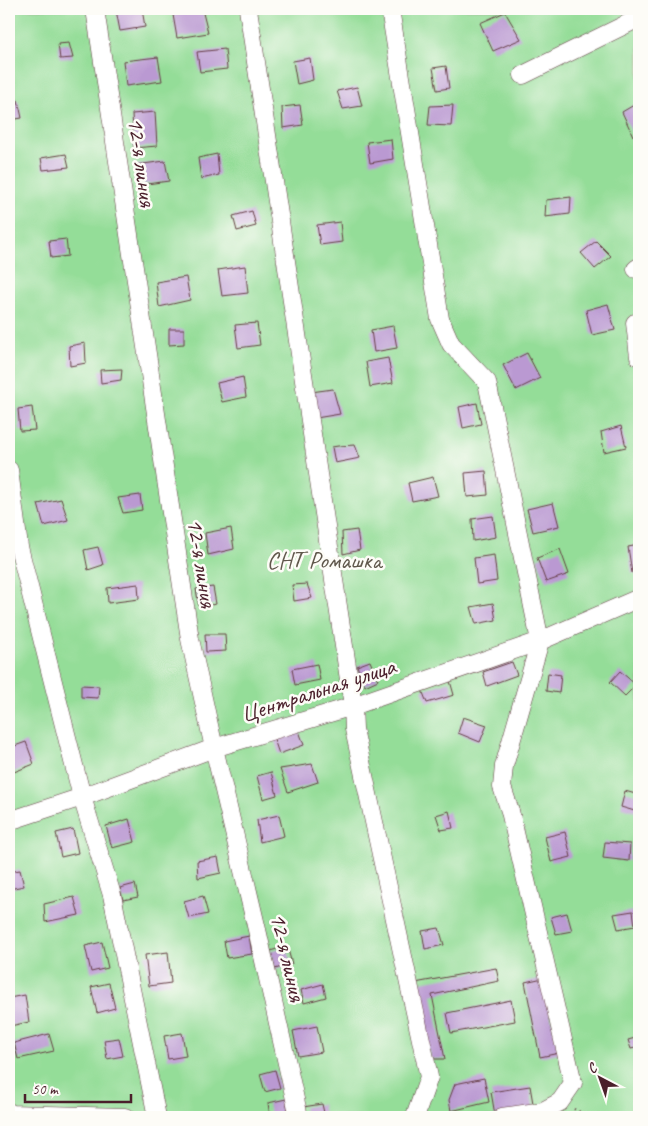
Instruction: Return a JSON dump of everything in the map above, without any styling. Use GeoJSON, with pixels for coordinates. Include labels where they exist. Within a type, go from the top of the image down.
{"type":"FeatureCollection","features":[{"type":"Feature","properties":{"kind":"street","name":"12-я линия"},"geometry":{"type":"LineString","coordinates":[[95,9],[190,639],[299,1117]]}},
{"type":"Feature","properties":{"kind":"street"},"geometry":{"type":"LineString","coordinates":[[248,9],[353,706],[354,729],[429,1078],[415,1117]]}},
{"type":"Feature","properties":{"kind":"street"},"geometry":{"type":"LineString","coordinates":[[390,9],[440,318],[451,344],[487,382],[540,641],[504,766],[502,787],[510,812],[573,1084],[560,1102],[543,1111],[502,1117]]}},
{"type":"Feature","properties":{"kind":"street"},"geometry":{"type":"LineString","coordinates":[[523,75],[639,18]]}},
{"type":"Feature","properties":{"kind":"street"},"geometry":{"type":"LineString","coordinates":[[635,323],[639,357]]}},
{"type":"Feature","properties":{"kind":"street"},"geometry":{"type":"LineString","coordinates":[[9,470],[19,547],[82,797],[112,895],[158,1117]]}},
{"type":"Feature","properties":{"kind":"street","name":"Центральная улица"},"geometry":{"type":"LineString","coordinates":[[9,821],[82,797],[214,748],[353,706],[540,641],[639,598]]}},
{"type":"Feature","properties":{"kind":"street"},"geometry":{"type":"LineString","coordinates":[[9,1112],[9,1114],[125,1117]]}},
{"type":"Feature","properties":{"kind":"path"},"geometry":{"type":"LineString","coordinates":[[560,1102],[584,1115],[631,1117]]}},
{"type":"Feature","properties":{"kind":"green space","name":"СНТ Ромашка"},"geometry":{"type":"Polygon","coordinates":[[[9,9],[639,9],[639,1117],[622,1113],[582,1112],[571,1117],[9,1117],[9,9]]]}},
{"type":"Feature","properties":{"kind":"building"},"geometry":{"type":"Polygon","coordinates":[[[142,9],[145,27],[120,31],[116,10],[142,9]]]}},
{"type":"Feature","properties":{"kind":"building"},"geometry":{"type":"Polygon","coordinates":[[[172,9],[202,9],[208,33],[177,38],[172,9]]]}},
{"type":"Feature","properties":{"kind":"building"},"geometry":{"type":"Polygon","coordinates":[[[505,12],[521,39],[493,51],[480,23],[505,12]]]}},
{"type":"Feature","properties":{"kind":"building"},"geometry":{"type":"Polygon","coordinates":[[[69,43],[73,58],[60,59],[58,44],[69,43]]]}},
{"type":"Feature","properties":{"kind":"building"},"geometry":{"type":"Polygon","coordinates":[[[225,49],[227,69],[200,72],[197,52],[225,49]]]}},
{"type":"Feature","properties":{"kind":"building"},"geometry":{"type":"Polygon","coordinates":[[[158,57],[162,81],[126,86],[123,61],[158,57]]]}},
{"type":"Feature","properties":{"kind":"building"},"geometry":{"type":"Polygon","coordinates":[[[310,58],[313,80],[297,84],[293,61],[310,58]]]}},
{"type":"Feature","properties":{"kind":"building"},"geometry":{"type":"Polygon","coordinates":[[[446,66],[449,88],[437,90],[433,68],[446,66]]]}},
{"type":"Feature","properties":{"kind":"building"},"geometry":{"type":"Polygon","coordinates":[[[357,87],[362,106],[343,109],[337,91],[357,87]]]}},
{"type":"Feature","properties":{"kind":"building"},"geometry":{"type":"Polygon","coordinates":[[[18,100],[22,118],[10,120],[9,101],[18,100]]]}},
{"type":"Feature","properties":{"kind":"building"},"geometry":{"type":"Polygon","coordinates":[[[639,102],[639,133],[633,136],[622,112],[639,102]]]}},
{"type":"Feature","properties":{"kind":"building"},"geometry":{"type":"Polygon","coordinates":[[[300,105],[303,125],[283,128],[282,107],[300,105]]]}},
{"type":"Feature","properties":{"kind":"building"},"geometry":{"type":"Polygon","coordinates":[[[453,105],[451,126],[428,125],[430,106],[453,105]]]}},
{"type":"Feature","properties":{"kind":"building"},"geometry":{"type":"Polygon","coordinates":[[[155,112],[157,146],[134,148],[132,114],[155,112]]]}},
{"type":"Feature","properties":{"kind":"building"},"geometry":{"type":"Polygon","coordinates":[[[391,139],[393,159],[370,163],[367,142],[391,139]]]}},
{"type":"Feature","properties":{"kind":"building"},"geometry":{"type":"Polygon","coordinates":[[[66,154],[69,167],[43,170],[41,158],[66,154]]]}},
{"type":"Feature","properties":{"kind":"building"},"geometry":{"type":"Polygon","coordinates":[[[217,154],[219,175],[201,179],[198,158],[217,154]]]}},
{"type":"Feature","properties":{"kind":"building"},"geometry":{"type":"Polygon","coordinates":[[[165,161],[169,181],[139,185],[136,165],[165,161]]]}},
{"type":"Feature","properties":{"kind":"building"},"geometry":{"type":"Polygon","coordinates":[[[571,197],[570,214],[545,217],[546,200],[571,197]]]}},
{"type":"Feature","properties":{"kind":"building"},"geometry":{"type":"Polygon","coordinates":[[[252,211],[256,226],[237,231],[233,216],[252,211]]]}},
{"type":"Feature","properties":{"kind":"building"},"geometry":{"type":"Polygon","coordinates":[[[340,222],[342,242],[320,245],[317,225],[340,222]]]}},
{"type":"Feature","properties":{"kind":"building"},"geometry":{"type":"Polygon","coordinates":[[[66,239],[68,256],[51,258],[49,241],[66,239]]]}},
{"type":"Feature","properties":{"kind":"building"},"geometry":{"type":"Polygon","coordinates":[[[596,241],[611,256],[595,269],[581,253],[596,241]]]}},
{"type":"Feature","properties":{"kind":"building"},"geometry":{"type":"Polygon","coordinates":[[[245,266],[248,293],[222,296],[218,270],[245,266]]]}},
{"type":"Feature","properties":{"kind":"building"},"geometry":{"type":"Polygon","coordinates":[[[186,277],[190,300],[159,307],[156,282],[186,277]]]}},
{"type":"Feature","properties":{"kind":"building"},"geometry":{"type":"Polygon","coordinates":[[[608,304],[615,330],[592,335],[586,310],[608,304]]]}},
{"type":"Feature","properties":{"kind":"building"},"geometry":{"type":"Polygon","coordinates":[[[257,323],[260,345],[238,348],[235,325],[257,323]]]}},
{"type":"Feature","properties":{"kind":"building"},"geometry":{"type":"Polygon","coordinates":[[[393,326],[397,348],[374,352],[371,330],[393,326]]]}},
{"type":"Feature","properties":{"kind":"building"},"geometry":{"type":"Polygon","coordinates":[[[169,329],[184,329],[184,344],[169,345],[169,329]]]}},
{"type":"Feature","properties":{"kind":"building"},"geometry":{"type":"Polygon","coordinates":[[[85,343],[86,363],[70,366],[69,346],[85,343]]]}},
{"type":"Feature","properties":{"kind":"building"},"geometry":{"type":"Polygon","coordinates":[[[527,353],[540,378],[516,390],[503,365],[527,353]]]}},
{"type":"Feature","properties":{"kind":"building"},"geometry":{"type":"Polygon","coordinates":[[[388,358],[393,383],[370,387],[366,362],[388,358]]]}},
{"type":"Feature","properties":{"kind":"building"},"geometry":{"type":"Polygon","coordinates":[[[122,369],[121,380],[101,383],[100,370],[122,369]]]}},
{"type":"Feature","properties":{"kind":"building"},"geometry":{"type":"Polygon","coordinates":[[[243,377],[246,397],[222,402],[217,383],[243,377]]]}},
{"type":"Feature","properties":{"kind":"building"},"geometry":{"type":"Polygon","coordinates":[[[333,389],[340,414],[316,418],[311,392],[333,389]]]}},
{"type":"Feature","properties":{"kind":"building"},"geometry":{"type":"Polygon","coordinates":[[[477,403],[481,424],[463,428],[459,407],[477,403]]]}},
{"type":"Feature","properties":{"kind":"building"},"geometry":{"type":"Polygon","coordinates":[[[32,407],[35,430],[20,431],[18,409],[32,407]]]}},
{"type":"Feature","properties":{"kind":"building"},"geometry":{"type":"Polygon","coordinates":[[[621,426],[626,447],[604,452],[601,432],[621,426]]]}},
{"type":"Feature","properties":{"kind":"building"},"geometry":{"type":"Polygon","coordinates":[[[355,445],[360,458],[335,463],[332,447],[355,445]]]}},
{"type":"Feature","properties":{"kind":"building"},"geometry":{"type":"Polygon","coordinates":[[[486,471],[488,495],[467,497],[465,473],[486,471]]]}},
{"type":"Feature","properties":{"kind":"building"},"geometry":{"type":"Polygon","coordinates":[[[433,477],[438,496],[412,501],[408,483],[433,477]]]}},
{"type":"Feature","properties":{"kind":"building"},"geometry":{"type":"Polygon","coordinates":[[[140,495],[142,510],[123,513],[118,498],[140,495]]]}},
{"type":"Feature","properties":{"kind":"building"},"geometry":{"type":"Polygon","coordinates":[[[61,499],[68,520],[44,526],[38,504],[61,499]]]}},
{"type":"Feature","properties":{"kind":"building"},"geometry":{"type":"Polygon","coordinates":[[[553,503],[559,526],[533,532],[527,509],[553,503]]]}},
{"type":"Feature","properties":{"kind":"building"},"geometry":{"type":"Polygon","coordinates":[[[493,516],[496,537],[473,541],[472,519],[493,516]]]}},
{"type":"Feature","properties":{"kind":"building"},"geometry":{"type":"Polygon","coordinates":[[[231,528],[234,549],[208,555],[205,533],[231,528]]]}},
{"type":"Feature","properties":{"kind":"building"},"geometry":{"type":"Polygon","coordinates":[[[357,530],[360,550],[343,554],[342,532],[357,530]]]}},
{"type":"Feature","properties":{"kind":"building"},"geometry":{"type":"Polygon","coordinates":[[[639,545],[639,572],[632,573],[628,547],[639,545]]]}},
{"type":"Feature","properties":{"kind":"building"},"geometry":{"type":"Polygon","coordinates":[[[98,547],[103,565],[88,570],[84,550],[98,547]]]}},
{"type":"Feature","properties":{"kind":"building"},"geometry":{"type":"Polygon","coordinates":[[[560,549],[569,574],[546,582],[537,558],[560,549]]]}},
{"type":"Feature","properties":{"kind":"building"},"geometry":{"type":"Polygon","coordinates":[[[494,555],[497,581],[477,584],[474,558],[494,555]]]}},
{"type":"Feature","properties":{"kind":"building"},"geometry":{"type":"Polygon","coordinates":[[[138,584],[139,599],[108,603],[107,588],[138,584]]]}},
{"type":"Feature","properties":{"kind":"building"},"geometry":{"type":"Polygon","coordinates":[[[307,584],[312,598],[294,601],[292,585],[307,584]]]}},
{"type":"Feature","properties":{"kind":"building"},"geometry":{"type":"Polygon","coordinates":[[[213,587],[216,604],[199,607],[196,589],[213,587]]]}},
{"type":"Feature","properties":{"kind":"building"},"geometry":{"type":"Polygon","coordinates":[[[493,603],[496,620],[476,624],[471,607],[493,603]]]}},
{"type":"Feature","properties":{"kind":"building"},"geometry":{"type":"Polygon","coordinates":[[[205,634],[225,634],[226,651],[206,652],[205,634]]]}},
{"type":"Feature","properties":{"kind":"building"},"geometry":{"type":"Polygon","coordinates":[[[370,661],[378,680],[365,686],[357,666],[370,661]]]}},
{"type":"Feature","properties":{"kind":"building"},"geometry":{"type":"Polygon","coordinates":[[[512,662],[517,675],[487,686],[483,672],[512,662]]]}},
{"type":"Feature","properties":{"kind":"building"},"geometry":{"type":"Polygon","coordinates":[[[317,664],[320,680],[295,685],[292,669],[317,664]]]}},
{"type":"Feature","properties":{"kind":"building"},"geometry":{"type":"Polygon","coordinates":[[[620,671],[636,685],[625,696],[610,682],[620,671]]]}},
{"type":"Feature","properties":{"kind":"building"},"geometry":{"type":"Polygon","coordinates":[[[548,673],[561,675],[559,693],[546,691],[548,673]]]}},
{"type":"Feature","properties":{"kind":"building"},"geometry":{"type":"Polygon","coordinates":[[[450,681],[454,695],[427,703],[422,690],[450,681]]]}},
{"type":"Feature","properties":{"kind":"building"},"geometry":{"type":"Polygon","coordinates":[[[81,685],[99,686],[98,698],[81,697],[81,685]]]}},
{"type":"Feature","properties":{"kind":"building"},"geometry":{"type":"Polygon","coordinates":[[[463,717],[487,725],[480,742],[458,733],[463,717]]]}},
{"type":"Feature","properties":{"kind":"building"},"geometry":{"type":"Polygon","coordinates":[[[298,728],[304,745],[279,754],[273,736],[298,728]]]}},
{"type":"Feature","properties":{"kind":"building"},"geometry":{"type":"Polygon","coordinates":[[[26,742],[34,764],[9,774],[9,748],[26,742]]]}},
{"type":"Feature","properties":{"kind":"building"},"geometry":{"type":"Polygon","coordinates":[[[312,764],[318,782],[288,792],[280,769],[312,764]]]}},
{"type":"Feature","properties":{"kind":"building"},"geometry":{"type":"Polygon","coordinates":[[[271,772],[277,795],[263,799],[257,776],[271,772]]]}},
{"type":"Feature","properties":{"kind":"building"},"geometry":{"type":"Polygon","coordinates":[[[625,791],[639,795],[638,812],[621,807],[625,791]]]}},
{"type":"Feature","properties":{"kind":"building"},"geometry":{"type":"Polygon","coordinates":[[[449,811],[453,828],[441,830],[436,815],[449,811]]]}},
{"type":"Feature","properties":{"kind":"building"},"geometry":{"type":"Polygon","coordinates":[[[279,815],[284,836],[260,842],[257,820],[279,815]]]}},
{"type":"Feature","properties":{"kind":"building"},"geometry":{"type":"Polygon","coordinates":[[[129,819],[135,842],[112,848],[106,826],[129,819]]]}},
{"type":"Feature","properties":{"kind":"building"},"geometry":{"type":"Polygon","coordinates":[[[73,829],[78,853],[61,857],[56,833],[73,829]]]}},
{"type":"Feature","properties":{"kind":"building"},"geometry":{"type":"Polygon","coordinates":[[[565,832],[571,857],[551,862],[545,837],[565,832]]]}},
{"type":"Feature","properties":{"kind":"building"},"geometry":{"type":"Polygon","coordinates":[[[605,842],[630,844],[629,861],[603,858],[605,842]]]}},
{"type":"Feature","properties":{"kind":"building"},"geometry":{"type":"Polygon","coordinates":[[[218,857],[221,873],[198,878],[197,861],[218,857]]]}},
{"type":"Feature","properties":{"kind":"building"},"geometry":{"type":"Polygon","coordinates":[[[20,870],[24,886],[9,889],[9,872],[20,870]]]}},
{"type":"Feature","properties":{"kind":"building"},"geometry":{"type":"Polygon","coordinates":[[[135,884],[138,897],[123,900],[120,888],[135,884]]]}},
{"type":"Feature","properties":{"kind":"building"},"geometry":{"type":"Polygon","coordinates":[[[203,896],[208,914],[189,918],[184,901],[203,896]]]}},
{"type":"Feature","properties":{"kind":"building"},"geometry":{"type":"Polygon","coordinates":[[[74,897],[79,915],[45,922],[44,904],[74,897]]]}},
{"type":"Feature","properties":{"kind":"building"},"geometry":{"type":"Polygon","coordinates":[[[633,911],[635,926],[618,929],[614,914],[633,911]]]}},
{"type":"Feature","properties":{"kind":"building"},"geometry":{"type":"Polygon","coordinates":[[[567,913],[572,931],[556,934],[551,917],[567,913]]]}},
{"type":"Feature","properties":{"kind":"building"},"geometry":{"type":"Polygon","coordinates":[[[439,928],[444,945],[425,949],[422,931],[439,928]]]}},
{"type":"Feature","properties":{"kind":"building"},"geometry":{"type":"Polygon","coordinates":[[[249,936],[252,954],[227,958],[224,941],[249,936]]]}},
{"type":"Feature","properties":{"kind":"building"},"geometry":{"type":"Polygon","coordinates":[[[102,942],[108,968],[91,972],[85,946],[102,942]]]}},
{"type":"Feature","properties":{"kind":"building"},"geometry":{"type":"Polygon","coordinates":[[[287,946],[292,964],[275,969],[270,951],[287,946]]]}},
{"type":"Feature","properties":{"kind":"building"},"geometry":{"type":"Polygon","coordinates":[[[168,952],[171,983],[149,986],[145,955],[168,952]]]}},
{"type":"Feature","properties":{"kind":"building"},"geometry":{"type":"Polygon","coordinates":[[[496,968],[499,981],[432,995],[445,1059],[430,1059],[415,983],[496,968]]]}},
{"type":"Feature","properties":{"kind":"building"},"geometry":{"type":"Polygon","coordinates":[[[543,978],[559,1053],[540,1057],[525,982],[543,978]]]}},
{"type":"Feature","properties":{"kind":"building"},"geometry":{"type":"Polygon","coordinates":[[[109,983],[115,1008],[97,1013],[91,987],[109,983]]]}},
{"type":"Feature","properties":{"kind":"building"},"geometry":{"type":"Polygon","coordinates":[[[323,984],[326,997],[304,1003],[301,990],[323,984]]]}},
{"type":"Feature","properties":{"kind":"building"},"geometry":{"type":"Polygon","coordinates":[[[25,995],[29,1022],[10,1026],[9,998],[25,995]]]}},
{"type":"Feature","properties":{"kind":"building"},"geometry":{"type":"Polygon","coordinates":[[[511,1000],[515,1021],[451,1033],[447,1013],[511,1000]]]}},
{"type":"Feature","properties":{"kind":"building"},"geometry":{"type":"Polygon","coordinates":[[[317,1026],[322,1052],[298,1056],[293,1031],[317,1026]]]}},
{"type":"Feature","properties":{"kind":"building"},"geometry":{"type":"Polygon","coordinates":[[[182,1033],[186,1056],[168,1059],[164,1036],[182,1033]]]}},
{"type":"Feature","properties":{"kind":"building"},"geometry":{"type":"Polygon","coordinates":[[[49,1034],[54,1051],[18,1059],[14,1043],[49,1034]]]}},
{"type":"Feature","properties":{"kind":"building"},"geometry":{"type":"Polygon","coordinates":[[[639,1037],[639,1047],[631,1049],[628,1040],[639,1037]]]}},
{"type":"Feature","properties":{"kind":"building"},"geometry":{"type":"Polygon","coordinates":[[[119,1038],[123,1056],[107,1059],[104,1040],[119,1038]]]}},
{"type":"Feature","properties":{"kind":"building"},"geometry":{"type":"Polygon","coordinates":[[[275,1070],[280,1088],[265,1092],[260,1074],[275,1070]]]}},
{"type":"Feature","properties":{"kind":"building"},"geometry":{"type":"Polygon","coordinates":[[[484,1078],[489,1102],[451,1111],[449,1100],[455,1084],[484,1078]]]}},
{"type":"Feature","properties":{"kind":"building"},"geometry":{"type":"Polygon","coordinates":[[[530,1086],[534,1109],[495,1115],[491,1092],[530,1086]]]}},
{"type":"Feature","properties":{"kind":"building"},"geometry":{"type":"Polygon","coordinates":[[[286,1099],[289,1117],[270,1117],[268,1103],[286,1099]]]}},
{"type":"Feature","properties":{"kind":"building"},"geometry":{"type":"Polygon","coordinates":[[[322,1104],[325,1117],[305,1117],[303,1107],[322,1104]]]}}]}
